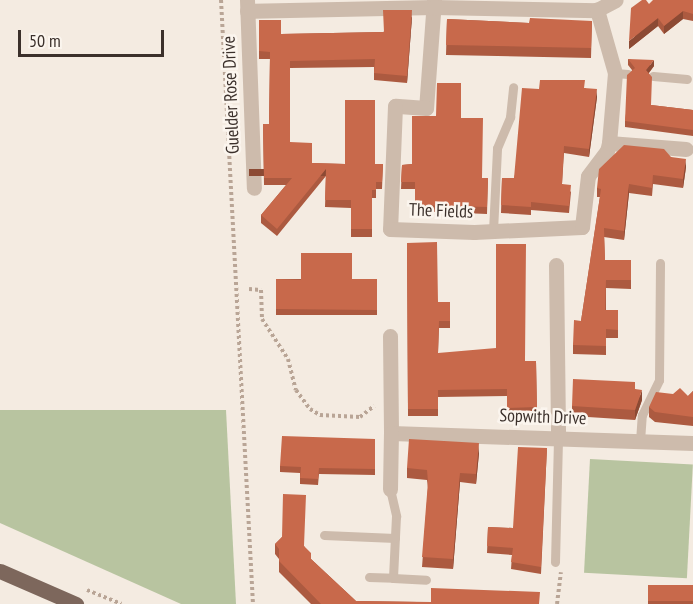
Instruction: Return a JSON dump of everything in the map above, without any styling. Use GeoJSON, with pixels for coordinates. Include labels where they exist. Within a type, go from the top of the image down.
{"type":"FeatureCollection","features":[{"type":"Feature","properties":{"kind":"main road"},"geometry":{"type":"LineString","coordinates":[[0,571],[76,604]]}},
{"type":"Feature","properties":{"kind":"street"},"geometry":{"type":"LineString","coordinates":[[247,6],[434,4],[597,10],[616,0]]}},
{"type":"Feature","properties":{"kind":"street","name":"The Fields"},"geometry":{"type":"LineString","coordinates":[[434,4],[426,108],[395,106],[390,229],[493,231],[582,227],[588,176],[608,151],[622,74],[597,10]]}},
{"type":"Feature","properties":{"kind":"street","name":"Guelder Rose Drive"},"geometry":{"type":"LineString","coordinates":[[247,6],[254,188]]}},
{"type":"Feature","properties":{"kind":"street"},"geometry":{"type":"LineString","coordinates":[[609,143],[686,149]]}},
{"type":"Feature","properties":{"kind":"street"},"geometry":{"type":"LineString","coordinates":[[556,265],[558,436]]}},
{"type":"Feature","properties":{"kind":"street"},"geometry":{"type":"LineString","coordinates":[[390,336],[390,489]]}},
{"type":"Feature","properties":{"kind":"street","name":"Sopwith Drive"},"geometry":{"type":"LineString","coordinates":[[391,433],[558,436],[693,443]]}},
{"type":"Feature","properties":{"kind":"lane"},"geometry":{"type":"LineString","coordinates":[[653,76],[687,79]]}},
{"type":"Feature","properties":{"kind":"lane"},"geometry":{"type":"LineString","coordinates":[[493,231],[497,148],[510,117],[513,87]]}},
{"type":"Feature","properties":{"kind":"lane"},"geometry":{"type":"LineString","coordinates":[[640,441],[642,415],[659,380],[660,263]]}},
{"type":"Feature","properties":{"kind":"lane"},"geometry":{"type":"LineString","coordinates":[[555,561],[558,436]]}},
{"type":"Feature","properties":{"kind":"lane"},"geometry":{"type":"LineString","coordinates":[[390,489],[395,538],[393,578]]}},
{"type":"Feature","properties":{"kind":"lane"},"geometry":{"type":"LineString","coordinates":[[324,535],[395,538]]}},
{"type":"Feature","properties":{"kind":"lane"},"geometry":{"type":"LineString","coordinates":[[369,577],[426,579]]}},
{"type":"Feature","properties":{"kind":"path"},"geometry":{"type":"LineString","coordinates":[[221,0],[253,604]]}},
{"type":"Feature","properties":{"kind":"path"},"geometry":{"type":"LineString","coordinates":[[249,289],[261,290],[262,319],[288,359],[296,390],[310,409],[320,415],[360,417],[375,405],[390,405]]}},
{"type":"Feature","properties":{"kind":"path"},"geometry":{"type":"LineString","coordinates":[[555,561],[562,568],[557,604]]}},
{"type":"Feature","properties":{"kind":"green space"},"geometry":{"type":"Polygon","coordinates":[[[0,410],[226,410],[236,604],[181,604],[0,523],[0,410]]]}},
{"type":"Feature","properties":{"kind":"green space"},"geometry":{"type":"Polygon","coordinates":[[[590,459],[693,464],[687,578],[584,573],[590,459]]]}},
{"type":"Feature","properties":{"kind":"building"},"geometry":{"type":"Polygon","coordinates":[[[642,0],[646,0],[649,4],[653,0],[693,0],[693,14],[683,11],[664,26],[658,18],[629,41],[631,8],[642,0]]]}},
{"type":"Feature","properties":{"kind":"building"},"geometry":{"type":"Polygon","coordinates":[[[383,10],[412,10],[407,76],[374,73],[375,59],[290,61],[290,142],[312,143],[312,163],[345,164],[345,100],[375,100],[375,164],[383,164],[382,182],[376,182],[376,190],[372,190],[372,229],[351,229],[351,200],[325,200],[326,169],[277,229],[261,215],[292,178],[264,178],[263,124],[269,124],[270,52],[259,51],[259,20],[281,20],[281,34],[384,32],[383,10]]]}},
{"type":"Feature","properties":{"kind":"building"},"geometry":{"type":"Polygon","coordinates":[[[530,18],[592,21],[591,48],[446,45],[447,19],[529,23],[530,18]]]}},
{"type":"Feature","properties":{"kind":"building"},"geometry":{"type":"Polygon","coordinates":[[[628,59],[654,60],[646,70],[652,77],[651,105],[693,110],[693,130],[625,121],[627,75],[635,68],[628,59]]]}},
{"type":"Feature","properties":{"kind":"building"},"geometry":{"type":"Polygon","coordinates":[[[540,80],[585,80],[584,88],[597,89],[589,149],[564,146],[562,184],[571,185],[569,206],[531,202],[531,207],[501,205],[502,178],[514,178],[522,88],[539,89],[540,80]]]}},
{"type":"Feature","properties":{"kind":"building"},"geometry":{"type":"Polygon","coordinates":[[[437,83],[461,83],[461,118],[483,118],[482,178],[488,178],[487,207],[415,205],[415,182],[401,182],[402,165],[412,164],[412,116],[436,116],[437,83]]]}},
{"type":"Feature","properties":{"kind":"building"},"geometry":{"type":"Polygon","coordinates":[[[624,145],[664,149],[671,157],[686,159],[683,179],[653,175],[652,188],[629,184],[624,231],[604,228],[605,260],[631,260],[631,280],[606,280],[605,310],[618,310],[618,330],[606,329],[606,346],[573,345],[574,320],[581,321],[601,189],[597,188],[599,169],[624,145]]]}},
{"type":"Feature","properties":{"kind":"building"},"geometry":{"type":"Polygon","coordinates":[[[437,242],[438,302],[450,302],[450,321],[439,321],[438,353],[496,348],[496,244],[526,244],[525,361],[536,361],[537,407],[507,408],[507,389],[438,390],[438,409],[408,409],[407,243],[437,242]]]}},
{"type":"Feature","properties":{"kind":"building"},"geometry":{"type":"Polygon","coordinates":[[[301,253],[352,253],[352,279],[377,279],[377,310],[276,309],[276,279],[301,280],[301,253]]]}},
{"type":"Feature","properties":{"kind":"building"},"geometry":{"type":"Polygon","coordinates":[[[573,379],[635,382],[635,389],[642,390],[635,410],[572,406],[573,379]]]}},
{"type":"Feature","properties":{"kind":"building"},"geometry":{"type":"Polygon","coordinates":[[[680,388],[688,396],[693,391],[693,417],[655,412],[649,407],[656,392],[673,394],[680,388]]]}},
{"type":"Feature","properties":{"kind":"building"},"geometry":{"type":"Polygon","coordinates":[[[282,436],[375,439],[375,469],[319,468],[318,479],[300,478],[301,467],[280,466],[282,436]]]}},
{"type":"Feature","properties":{"kind":"building"},"geometry":{"type":"Polygon","coordinates":[[[409,439],[479,443],[476,474],[460,473],[453,559],[422,557],[427,470],[407,468],[409,439]]]}},
{"type":"Feature","properties":{"kind":"building"},"geometry":{"type":"Polygon","coordinates":[[[518,447],[547,448],[541,567],[511,562],[513,548],[487,546],[488,527],[513,528],[518,447]]]}},
{"type":"Feature","properties":{"kind":"building"},"geometry":{"type":"Polygon","coordinates":[[[283,494],[306,495],[304,546],[311,553],[311,559],[356,601],[431,602],[431,588],[540,592],[539,604],[321,604],[279,561],[279,549],[275,544],[282,537],[283,494]]]}},
{"type":"Feature","properties":{"kind":"building"},"geometry":{"type":"Polygon","coordinates":[[[648,585],[693,585],[693,601],[648,601],[648,585]]]}}]}
